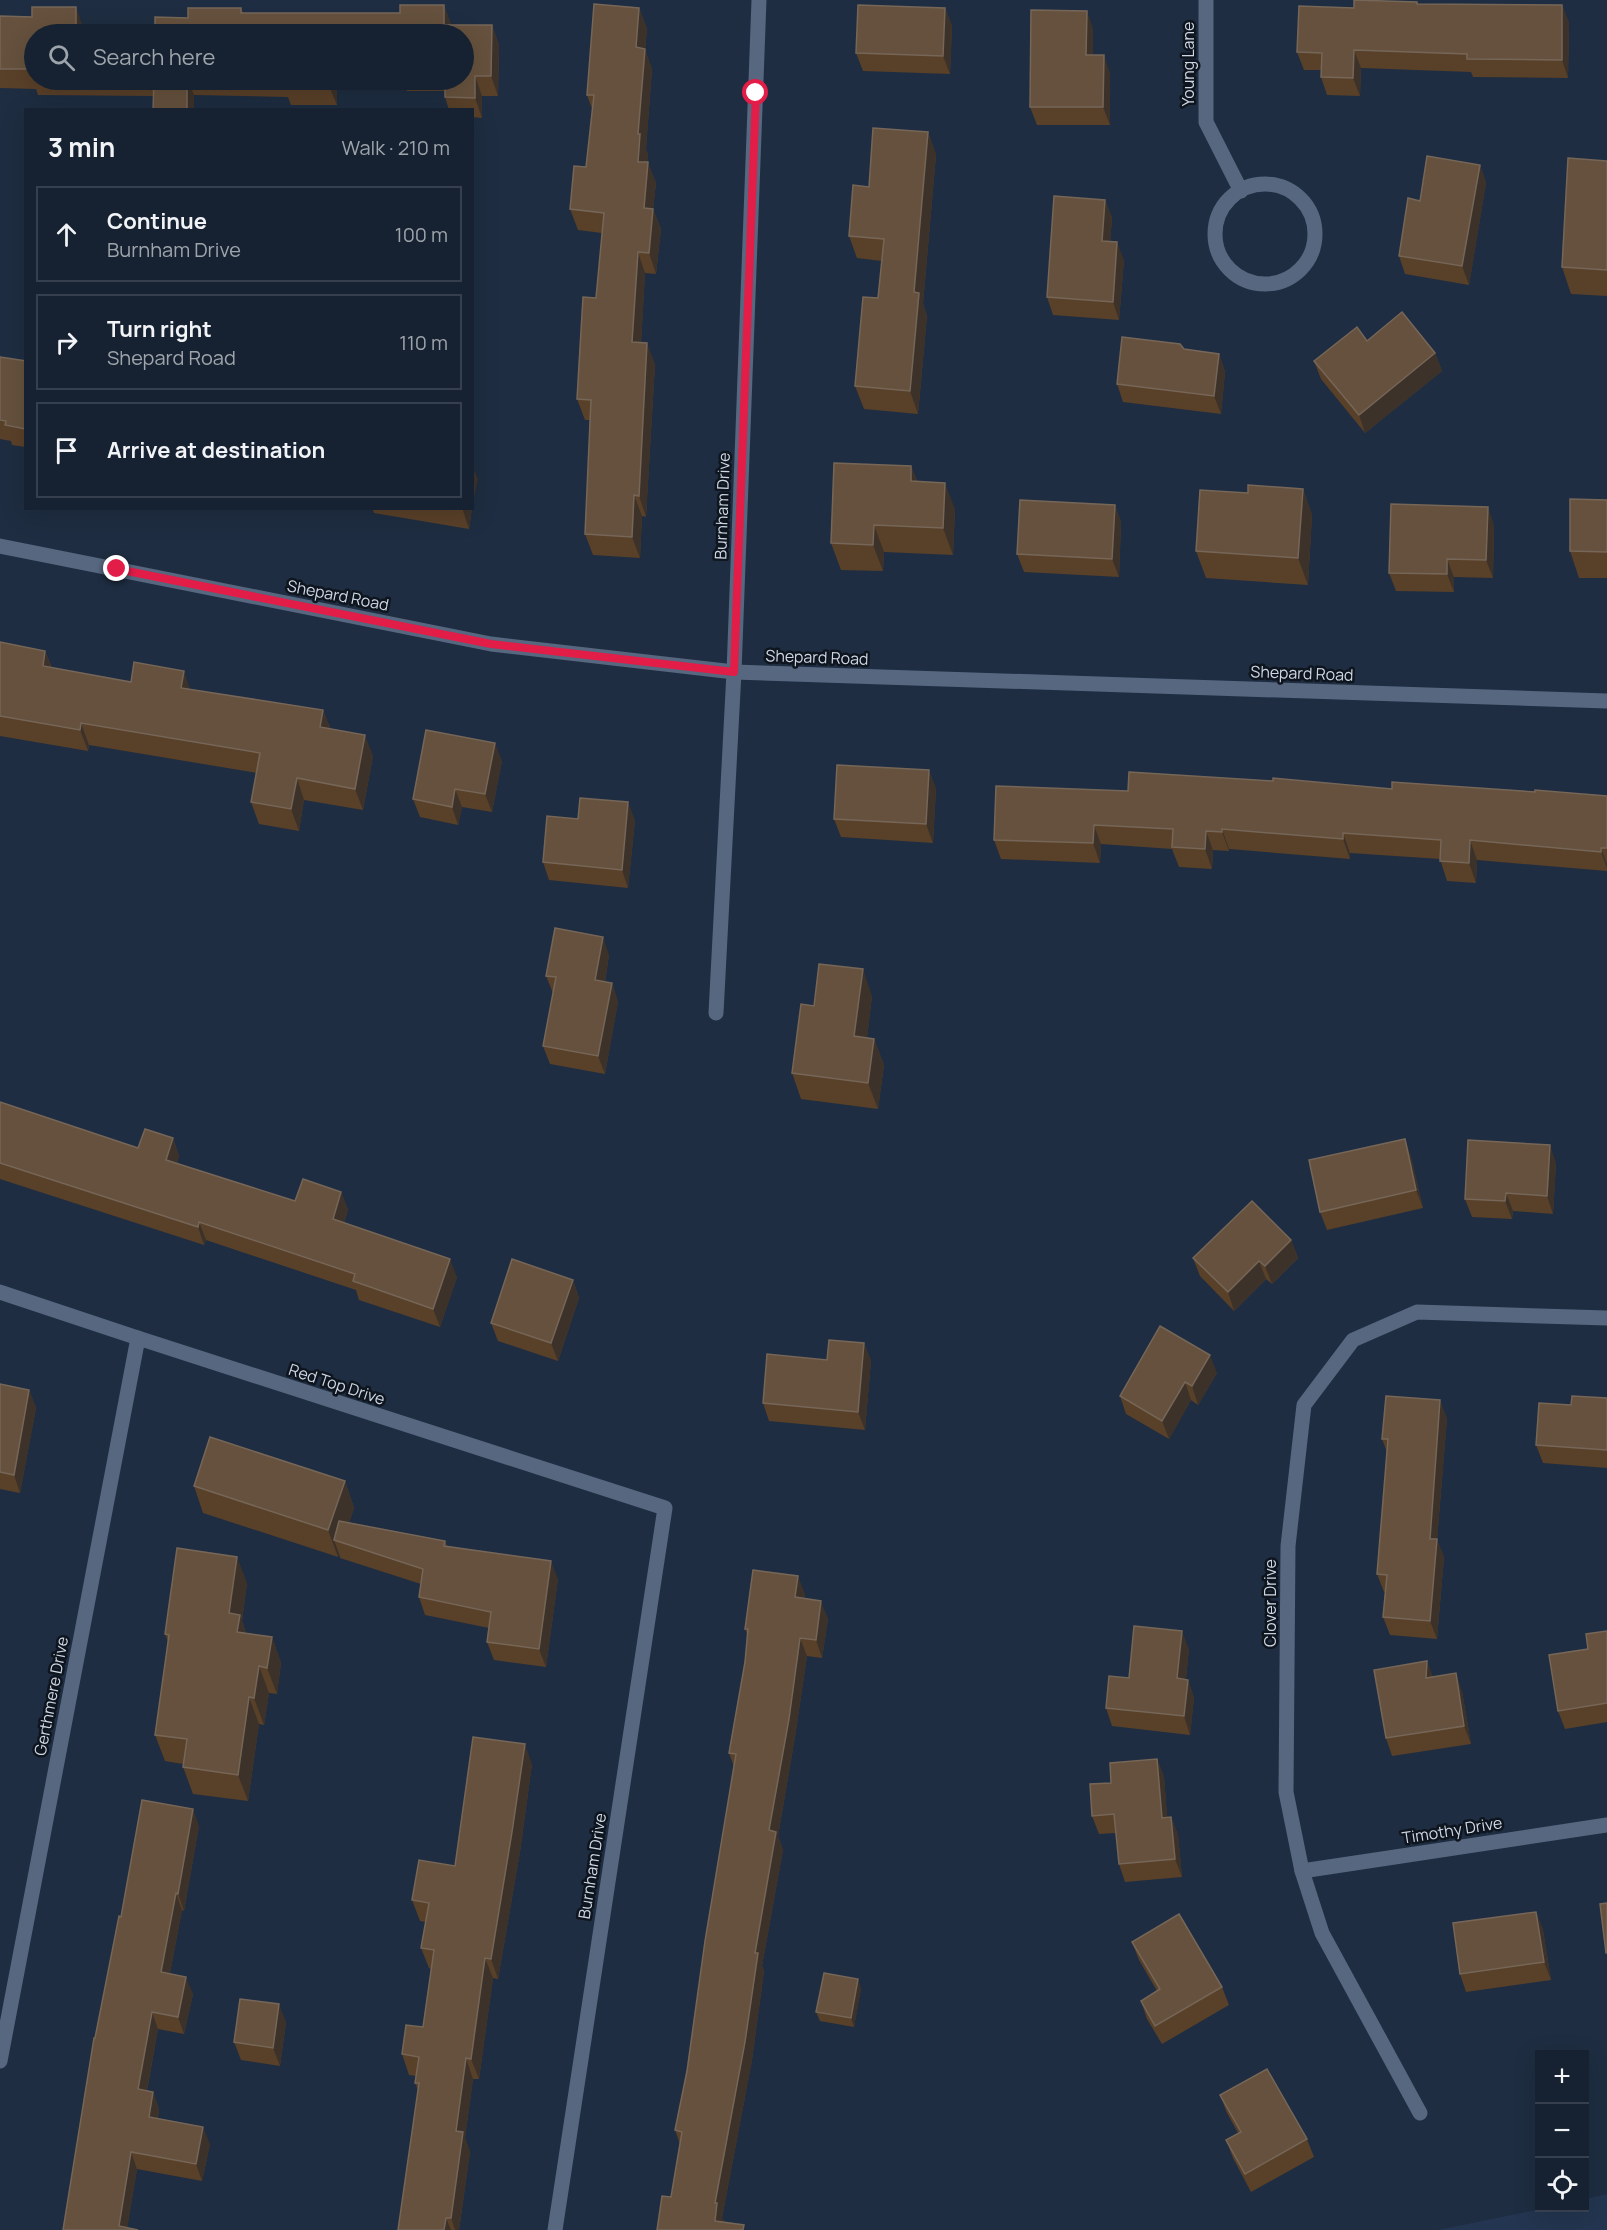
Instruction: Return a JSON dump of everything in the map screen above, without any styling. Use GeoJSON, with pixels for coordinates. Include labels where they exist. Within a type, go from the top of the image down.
{"type":"FeatureCollection","features":[{"type":"Feature","properties":{"kind":"street","name":"Burnham Drive"},"geometry":{"type":"LineString","coordinates":[[716,1013],[734,672],[759,0]]}},
{"type":"Feature","properties":{"kind":"street","name":"Young Lane"},"geometry":{"type":"LineString","coordinates":[[1206,0],[1206,122],[1241,191]]}},
{"type":"Feature","properties":{"kind":"street"},"geometry":{"type":"LineString","coordinates":[[1262,184],[1278,185],[1305,202],[1313,216],[1316,232],[1314,248],[1307,262],[1296,274],[1281,282],[1266,284],[1250,282],[1234,274],[1223,261],[1216,245],[1215,228],[1220,212],[1230,198],[1241,191],[1262,184]]}},
{"type":"Feature","properties":{"kind":"street","name":"Shepard Road"},"geometry":{"type":"LineString","coordinates":[[0,546],[491,644],[734,672],[1607,701]]}},
{"type":"Feature","properties":{"kind":"street","name":"Red Top Drive"},"geometry":{"type":"LineString","coordinates":[[0,1292],[664,1508]]}},
{"type":"Feature","properties":{"kind":"street","name":"Clover Drive"},"geometry":{"type":"LineString","coordinates":[[1420,2114],[1322,1933],[1302,1871],[1286,1792],[1288,1546],[1304,1405],[1353,1340],[1417,1312],[1607,1318]]}},
{"type":"Feature","properties":{"kind":"street","name":"Gerthmere Drive"},"geometry":{"type":"LineString","coordinates":[[1,2056],[138,1338]]}},
{"type":"Feature","properties":{"kind":"street","name":"Burnham Drive"},"geometry":{"type":"LineString","coordinates":[[555,2230],[664,1508]]}},
{"type":"Feature","properties":{"kind":"street","name":"Timothy Drive"},"geometry":{"type":"LineString","coordinates":[[1302,1871],[1607,1825]]}},
{"type":"Feature","properties":{"kind":"shaded area"},"geometry":{"type":"Polygon","coordinates":[[[1607,2194],[1607,2230],[1438,2230],[1535,2210],[1535,2212],[1589,2212],[1589,2198],[1607,2194]]]}},
{"type":"Feature","properties":{"kind":"building"},"geometry":{"type":"Polygon","coordinates":[[[1354,0],[1417,2],[1417,4],[1562,5],[1562,60],[1467,59],[1467,54],[1354,50],[1353,78],[1321,77],[1322,53],[1297,52],[1299,6],[1354,8],[1354,0]]]}},
{"type":"Feature","properties":{"kind":"building"},"geometry":{"type":"Polygon","coordinates":[[[594,4],[639,8],[636,47],[645,49],[638,162],[648,162],[644,208],[653,209],[649,253],[638,252],[632,342],[647,343],[639,496],[634,495],[632,537],[585,534],[591,400],[577,399],[583,297],[596,298],[604,213],[570,209],[574,166],[586,167],[594,95],[587,95],[594,4]]]}},
{"type":"Feature","properties":{"kind":"building"},"geometry":{"type":"Polygon","coordinates":[[[400,5],[444,5],[444,24],[155,24],[155,17],[188,18],[188,8],[241,8],[241,13],[400,13],[400,5]]]}},
{"type":"Feature","properties":{"kind":"building"},"geometry":{"type":"Polygon","coordinates":[[[858,5],[945,8],[943,56],[856,53],[858,5]]]}},
{"type":"Feature","properties":{"kind":"building"},"geometry":{"type":"Polygon","coordinates":[[[32,7],[76,7],[76,24],[24,24],[24,69],[0,69],[0,16],[32,17],[32,7]]]}},
{"type":"Feature","properties":{"kind":"building"},"geometry":{"type":"Polygon","coordinates":[[[1031,10],[1087,11],[1086,55],[1104,55],[1103,107],[1030,107],[1031,10]]]}},
{"type":"Feature","properties":{"kind":"building"},"geometry":{"type":"Polygon","coordinates":[[[474,25],[492,25],[491,76],[475,76],[475,98],[445,97],[445,90],[474,90],[474,25]]]}},
{"type":"Feature","properties":{"kind":"building"},"geometry":{"type":"Polygon","coordinates":[[[154,90],[187,90],[187,108],[153,108],[154,90]]]}},
{"type":"Feature","properties":{"kind":"building"},"geometry":{"type":"Polygon","coordinates":[[[873,128],[928,132],[914,292],[919,293],[910,391],[855,386],[863,297],[878,298],[884,239],[849,236],[853,185],[869,187],[873,128]]]}},
{"type":"Feature","properties":{"kind":"building"},"geometry":{"type":"Polygon","coordinates":[[[1427,156],[1480,165],[1462,266],[1399,256],[1408,198],[1420,201],[1427,156]]]}},
{"type":"Feature","properties":{"kind":"building"},"geometry":{"type":"Polygon","coordinates":[[[1568,158],[1607,161],[1607,270],[1562,267],[1568,158]]]}},
{"type":"Feature","properties":{"kind":"building"},"geometry":{"type":"Polygon","coordinates":[[[1054,196],[1105,200],[1102,241],[1117,242],[1113,302],[1047,297],[1054,196]]]}},
{"type":"Feature","properties":{"kind":"building"},"geometry":{"type":"Polygon","coordinates":[[[1402,312],[1435,353],[1359,415],[1314,361],[1357,327],[1367,341],[1402,312]]]}},
{"type":"Feature","properties":{"kind":"building"},"geometry":{"type":"Polygon","coordinates":[[[1122,337],[1180,344],[1184,349],[1219,354],[1214,396],[1117,384],[1122,337]]]}},
{"type":"Feature","properties":{"kind":"building"},"geometry":{"type":"Polygon","coordinates":[[[0,357],[24,361],[24,429],[5,425],[6,421],[0,420],[0,357]]]}},
{"type":"Feature","properties":{"kind":"building"},"geometry":{"type":"Polygon","coordinates":[[[834,463],[911,466],[911,481],[945,483],[943,528],[874,525],[873,545],[831,543],[834,463]]]}},
{"type":"Feature","properties":{"kind":"building"},"geometry":{"type":"Polygon","coordinates":[[[1248,485],[1303,489],[1298,558],[1196,551],[1200,490],[1248,493],[1248,485]]]}},
{"type":"Feature","properties":{"kind":"building"},"geometry":{"type":"Polygon","coordinates":[[[1570,499],[1607,500],[1607,552],[1570,551],[1570,499]]]}},
{"type":"Feature","properties":{"kind":"building"},"geometry":{"type":"Polygon","coordinates":[[[1020,500],[1115,505],[1112,559],[1017,554],[1020,500]]]}},
{"type":"Feature","properties":{"kind":"building"},"geometry":{"type":"Polygon","coordinates":[[[1391,504],[1488,507],[1486,560],[1447,559],[1447,574],[1389,573],[1391,504]]]}},
{"type":"Feature","properties":{"kind":"building"},"geometry":{"type":"Polygon","coordinates":[[[0,642],[45,651],[43,666],[131,682],[134,662],[184,671],[181,688],[323,710],[320,727],[365,735],[355,789],[297,778],[291,809],[251,802],[260,753],[81,723],[80,730],[0,716],[0,642]]]}},
{"type":"Feature","properties":{"kind":"building"},"geometry":{"type":"Polygon","coordinates":[[[426,730],[495,743],[485,794],[455,789],[452,807],[413,799],[426,730]]]}},
{"type":"Feature","properties":{"kind":"building"},"geometry":{"type":"Polygon","coordinates":[[[837,765],[929,770],[926,824],[834,819],[837,765]]]}},
{"type":"Feature","properties":{"kind":"building"},"geometry":{"type":"Polygon","coordinates":[[[1129,772],[1273,781],[1273,778],[1392,789],[1392,782],[1607,796],[1607,848],[1601,848],[1601,852],[1470,840],[1469,863],[1440,861],[1441,840],[1343,833],[1343,839],[1222,829],[1222,832],[1206,831],[1205,849],[1172,847],[1173,829],[1094,825],[1093,843],[994,840],[996,786],[1128,791],[1129,772]]]}},
{"type":"Feature","properties":{"kind":"building"},"geometry":{"type":"Polygon","coordinates":[[[580,798],[628,802],[622,870],[543,862],[547,816],[578,819],[580,798]]]}},
{"type":"Feature","properties":{"kind":"building"},"geometry":{"type":"Polygon","coordinates":[[[555,928],[603,937],[595,980],[612,983],[598,1056],[543,1046],[556,977],[546,976],[555,928]]]}},
{"type":"Feature","properties":{"kind":"building"},"geometry":{"type":"Polygon","coordinates":[[[819,964],[863,969],[854,1036],[874,1039],[868,1083],[792,1073],[801,1004],[814,1006],[819,964]]]}},
{"type":"Feature","properties":{"kind":"building"},"geometry":{"type":"Polygon","coordinates":[[[0,1102],[138,1148],[145,1129],[173,1138],[166,1160],[295,1201],[303,1179],[341,1192],[333,1219],[450,1259],[433,1309],[353,1281],[355,1274],[199,1222],[198,1227],[0,1163],[0,1102]]]}},
{"type":"Feature","properties":{"kind":"building"},"geometry":{"type":"Polygon","coordinates":[[[1405,1139],[1416,1190],[1320,1212],[1309,1160],[1405,1139]]]}},
{"type":"Feature","properties":{"kind":"building"},"geometry":{"type":"Polygon","coordinates":[[[1468,1140],[1550,1145],[1547,1196],[1506,1193],[1505,1201],[1465,1199],[1468,1140]]]}},
{"type":"Feature","properties":{"kind":"building"},"geometry":{"type":"Polygon","coordinates":[[[1252,1201],[1291,1240],[1265,1266],[1259,1261],[1228,1292],[1193,1258],[1252,1201]]]}},
{"type":"Feature","properties":{"kind":"building"},"geometry":{"type":"Polygon","coordinates":[[[512,1259],[573,1280],[551,1343],[491,1323],[512,1259]]]}},
{"type":"Feature","properties":{"kind":"building"},"geometry":{"type":"Polygon","coordinates":[[[1160,1326],[1210,1355],[1192,1386],[1185,1382],[1162,1421],[1120,1396],[1160,1326]]]}},
{"type":"Feature","properties":{"kind":"building"},"geometry":{"type":"Polygon","coordinates":[[[829,1340],[864,1343],[858,1412],[763,1403],[767,1354],[827,1360],[829,1340]]]}},
{"type":"Feature","properties":{"kind":"building"},"geometry":{"type":"Polygon","coordinates":[[[0,1384],[29,1390],[14,1475],[0,1472],[0,1384]]]}},
{"type":"Feature","properties":{"kind":"building"},"geometry":{"type":"Polygon","coordinates":[[[1386,1396],[1440,1400],[1430,1539],[1437,1539],[1430,1621],[1383,1617],[1387,1575],[1377,1574],[1388,1439],[1382,1439],[1386,1396]]]}},
{"type":"Feature","properties":{"kind":"building"},"geometry":{"type":"Polygon","coordinates":[[[1572,1396],[1607,1398],[1607,1450],[1536,1445],[1539,1403],[1571,1405],[1572,1396]]]}},
{"type":"Feature","properties":{"kind":"building"},"geometry":{"type":"Polygon","coordinates":[[[210,1437],[345,1481],[328,1530],[194,1486],[210,1437]]]}},
{"type":"Feature","properties":{"kind":"building"},"geometry":{"type":"Polygon","coordinates":[[[339,1521],[445,1541],[444,1546],[551,1561],[539,1649],[487,1642],[491,1612],[419,1597],[423,1569],[334,1540],[339,1521]]]}},
{"type":"Feature","properties":{"kind":"building"},"geometry":{"type":"Polygon","coordinates":[[[177,1548],[237,1557],[229,1613],[240,1615],[237,1632],[272,1637],[267,1668],[259,1666],[254,1698],[249,1697],[238,1775],[183,1767],[187,1739],[155,1735],[169,1635],[165,1634],[177,1548]]]}},
{"type":"Feature","properties":{"kind":"building"},"geometry":{"type":"Polygon","coordinates":[[[753,1570],[798,1576],[795,1597],[821,1601],[816,1640],[800,1638],[789,1719],[769,1830],[776,1832],[755,1953],[758,1953],[745,2042],[715,2203],[717,2203],[715,2221],[744,2225],[743,2230],[657,2230],[662,2196],[671,2197],[682,2132],[675,2130],[687,2071],[705,1941],[736,1754],[729,1753],[745,1662],[748,1629],[745,1629],[753,1570]]]}},
{"type":"Feature","properties":{"kind":"building"},"geometry":{"type":"Polygon","coordinates":[[[1134,1626],[1182,1631],[1177,1678],[1188,1680],[1184,1716],[1106,1708],[1109,1676],[1129,1678],[1134,1626]]]}},
{"type":"Feature","properties":{"kind":"building"},"geometry":{"type":"Polygon","coordinates":[[[1607,1631],[1607,1703],[1558,1711],[1549,1655],[1588,1649],[1586,1634],[1607,1631]]]}},
{"type":"Feature","properties":{"kind":"building"},"geometry":{"type":"Polygon","coordinates":[[[1427,1661],[1426,1678],[1456,1673],[1464,1726],[1386,1738],[1374,1670],[1427,1661]]]}},
{"type":"Feature","properties":{"kind":"building"},"geometry":{"type":"Polygon","coordinates":[[[473,1737],[525,1744],[512,1832],[491,1959],[485,1958],[471,2059],[466,2058],[456,2131],[463,2132],[451,2218],[446,2218],[444,2230],[398,2230],[419,2083],[415,2083],[419,2057],[402,2054],[406,2025],[423,2027],[434,1950],[421,1948],[429,1903],[412,1900],[419,1860],[455,1866],[473,1737]]]}},
{"type":"Feature","properties":{"kind":"building"},"geometry":{"type":"Polygon","coordinates":[[[1157,1759],[1162,1818],[1171,1817],[1175,1859],[1119,1864],[1114,1814],[1092,1816],[1090,1784],[1111,1783],[1110,1763],[1157,1759]]]}},
{"type":"Feature","properties":{"kind":"building"},"geometry":{"type":"Polygon","coordinates":[[[142,1800],[193,1809],[161,1972],[186,1977],[178,2017],[152,2012],[138,2089],[153,2092],[149,2117],[203,2127],[196,2164],[131,2152],[119,2226],[138,2230],[63,2230],[94,2038],[119,1916],[121,1917],[142,1800]]]}},
{"type":"Feature","properties":{"kind":"building"},"geometry":{"type":"Polygon","coordinates":[[[1607,1903],[1607,1953],[1606,1953],[1600,1904],[1607,1903]]]}},
{"type":"Feature","properties":{"kind":"building"},"geometry":{"type":"Polygon","coordinates":[[[1536,1912],[1544,1962],[1460,1974],[1453,1923],[1536,1912]]]}},
{"type":"Feature","properties":{"kind":"building"},"geometry":{"type":"Polygon","coordinates":[[[1179,1914],[1222,1987],[1155,2026],[1141,2001],[1160,1989],[1132,1942],[1179,1914]]]}},
{"type":"Feature","properties":{"kind":"building"},"geometry":{"type":"Polygon","coordinates":[[[824,1973],[858,1979],[851,2018],[816,2012],[824,1973]]]}},
{"type":"Feature","properties":{"kind":"building"},"geometry":{"type":"Polygon","coordinates":[[[240,1999],[279,2004],[273,2048],[234,2042],[240,1999]]]}},
{"type":"Feature","properties":{"kind":"building"},"geometry":{"type":"Polygon","coordinates":[[[1267,2069],[1307,2139],[1245,2174],[1226,2140],[1241,2132],[1220,2095],[1267,2069]]]}},
{"type":"Feature","properties":{"kind":"route"},"geometry":{"type":"LineString","coordinates":[[117,569],[491,644],[734,672],[756,93]]}}]}
